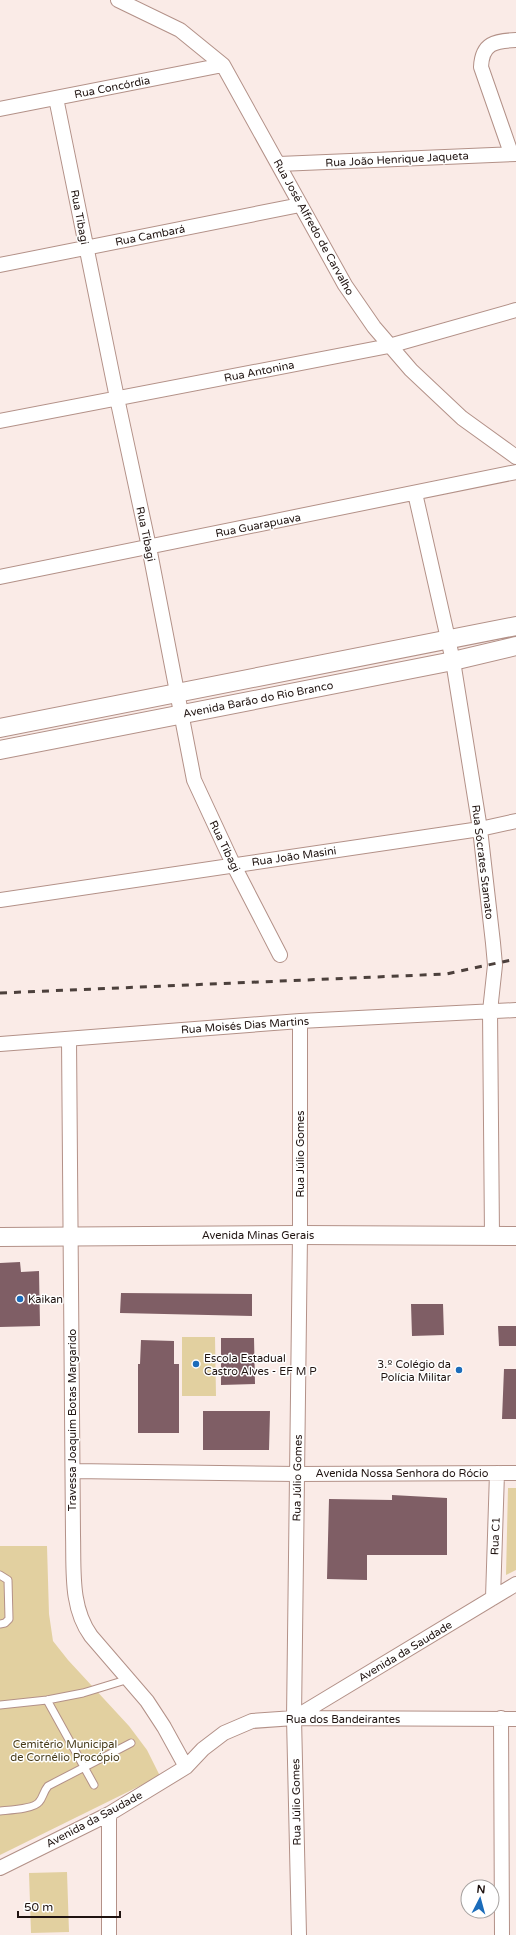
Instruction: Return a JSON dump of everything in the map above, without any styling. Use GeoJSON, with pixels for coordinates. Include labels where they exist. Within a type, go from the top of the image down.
{"type":"FeatureCollection","features":[{"type":"Feature","properties":{"kind":"street","name":"Rua José Alfredo de Carvalho"},"geometry":{"type":"LineString","coordinates":[[118,0],[180,30],[223,65],[345,285],[389,346],[462,418],[516,457]]}},
{"type":"Feature","properties":{"kind":"street"},"geometry":{"type":"LineString","coordinates":[[513,154],[480,67],[481,56],[486,48],[494,43],[516,40]]}},
{"type":"Feature","properties":{"kind":"street","name":"Rua Concórdia"},"geometry":{"type":"LineString","coordinates":[[0,109],[223,65]]}},
{"type":"Feature","properties":{"kind":"street","name":"Rua Tibagi"},"geometry":{"type":"LineString","coordinates":[[56,98],[149,547],[194,780],[233,864],[280,955]]}},
{"type":"Feature","properties":{"kind":"street","name":"Rua João Henrique Jaqueta"},"geometry":{"type":"LineString","coordinates":[[279,164],[513,154]]}},
{"type":"Feature","properties":{"kind":"street","name":"Rua Cambará"},"geometry":{"type":"LineString","coordinates":[[0,265],[300,205]]}},
{"type":"Feature","properties":{"kind":"street","name":"Rua Antonina"},"geometry":{"type":"LineString","coordinates":[[0,421],[389,346],[516,310]]}},
{"type":"Feature","properties":{"kind":"street","name":"Rua Guarapuava"},"geometry":{"type":"LineString","coordinates":[[0,578],[516,472]]}},
{"type":"Feature","properties":{"kind":"street","name":"Rua Sócrates Stamato"},"geometry":{"type":"LineString","coordinates":[[415,493],[452,661],[480,829],[495,965],[490,1011],[492,1236]]}},
{"type":"Feature","properties":{"kind":"street","name":"Avenida Barão do Rio Branco"},"geometry":{"type":"LineString","coordinates":[[0,728],[516,626]]}},
{"type":"Feature","properties":{"kind":"street","name":"Avenida Barão do Rio Branco"},"geometry":{"type":"LineString","coordinates":[[0,750],[452,661],[516,646]]}},
{"type":"Feature","properties":{"kind":"street","name":"Rua João Masini"},"geometry":{"type":"LineString","coordinates":[[0,900],[233,864],[480,829],[516,822]]}},
{"type":"Feature","properties":{"kind":"street","name":"Rua Moisés Dias Martins"},"geometry":{"type":"LineString","coordinates":[[0,1044],[300,1021],[516,1010]]}},
{"type":"Feature","properties":{"kind":"street","name":"Rua Júlio Gomes"},"geometry":{"type":"LineString","coordinates":[[299,1935],[294,1718],[300,1235],[300,1021]]}},
{"type":"Feature","properties":{"kind":"street","name":"Travessa Joaquim Botas Margarido"},"geometry":{"type":"LineString","coordinates":[[69,1039],[74,1570],[78,1612],[83,1625],[91,1636],[147,1701],[164,1726],[186,1767]]}},
{"type":"Feature","properties":{"kind":"street","name":"Avenida Minas Gerais"},"geometry":{"type":"LineString","coordinates":[[0,1237],[300,1235],[516,1236]]}},
{"type":"Feature","properties":{"kind":"street","name":"Avenida Nossa Senhora do Rócio"},"geometry":{"type":"LineString","coordinates":[[73,1470],[297,1474],[516,1473]]}},
{"type":"Feature","properties":{"kind":"street","name":"Rua C1"},"geometry":{"type":"LineString","coordinates":[[493,1598],[497,1473]]}},
{"type":"Feature","properties":{"kind":"street","name":"Avenida da Saudade"},"geometry":{"type":"LineString","coordinates":[[294,1718],[516,1584]]}},
{"type":"Feature","properties":{"kind":"street","name":"Rua dos Bandeirantes"},"geometry":{"type":"LineString","coordinates":[[186,1767],[203,1749],[224,1733],[252,1721],[294,1718],[516,1719]]}},
{"type":"Feature","properties":{"kind":"street"},"geometry":{"type":"LineString","coordinates":[[501,1718],[502,1935]]}},
{"type":"Feature","properties":{"kind":"street","name":"Avenida da Saudade"},"geometry":{"type":"LineString","coordinates":[[0,1868],[109,1814],[186,1767]]}},
{"type":"Feature","properties":{"kind":"street"},"geometry":{"type":"LineString","coordinates":[[109,1814],[109,1935]]}},
{"type":"Feature","properties":{"kind":"lane"},"geometry":{"type":"LineString","coordinates":[[0,1575],[8,1580],[10,1592],[9,1619],[5,1623],[0,1624]]}},
{"type":"Feature","properties":{"kind":"lane"},"geometry":{"type":"LineString","coordinates":[[0,1705],[47,1700],[83,1693],[129,1679]]}},
{"type":"Feature","properties":{"kind":"lane"},"geometry":{"type":"LineString","coordinates":[[47,1700],[94,1785]]}},
{"type":"Feature","properties":{"kind":"lane"},"geometry":{"type":"LineString","coordinates":[[0,1812],[35,1806],[40,1801],[42,1793],[48,1786],[131,1743]]}},
{"type":"Feature","properties":{"kind":"green space"},"geometry":{"type":"Polygon","coordinates":[[[182,1337],[215,1337],[216,1396],[182,1396],[182,1337]]]}},
{"type":"Feature","properties":{"kind":"green space"},"geometry":{"type":"Polygon","coordinates":[[[508,1488],[516,1488],[516,1570],[506,1575],[508,1488]]]}},
{"type":"Feature","properties":{"kind":"green space","name":"Cemitério Municipal de Cornélio Procópio"},"geometry":{"type":"Polygon","coordinates":[[[0,1546],[47,1546],[49,1614],[53,1641],[68,1660],[129,1726],[147,1750],[160,1776],[0,1855],[0,1546]]]}},
{"type":"Feature","properties":{"kind":"green space"},"geometry":{"type":"Polygon","coordinates":[[[67,1872],[69,1932],[31,1933],[29,1873],[67,1872]]]}},
{"type":"Feature","properties":{"kind":"building","name":"Kaikan"},"geometry":{"type":"Polygon","coordinates":[[[20,1262],[21,1272],[39,1271],[40,1326],[0,1327],[0,1263],[20,1262]]]}},
{"type":"Feature","properties":{"kind":"building"},"geometry":{"type":"Polygon","coordinates":[[[121,1293],[252,1294],[252,1316],[120,1313],[121,1293]]]}},
{"type":"Feature","properties":{"kind":"building"},"geometry":{"type":"Polygon","coordinates":[[[411,1304],[443,1304],[444,1335],[412,1336],[411,1304]]]}},
{"type":"Feature","properties":{"kind":"building"},"geometry":{"type":"Polygon","coordinates":[[[498,1326],[516,1326],[516,1346],[499,1346],[498,1326]]]}},
{"type":"Feature","properties":{"kind":"building"},"geometry":{"type":"Polygon","coordinates":[[[221,1338],[254,1338],[255,1384],[221,1385],[221,1338]]]}},
{"type":"Feature","properties":{"kind":"building"},"geometry":{"type":"Polygon","coordinates":[[[141,1340],[174,1341],[174,1364],[179,1364],[179,1433],[138,1433],[138,1364],[140,1364],[141,1340]]]}},
{"type":"Feature","properties":{"kind":"building"},"geometry":{"type":"Polygon","coordinates":[[[504,1369],[516,1369],[516,1419],[502,1419],[504,1369]]]}},
{"type":"Feature","properties":{"kind":"building"},"geometry":{"type":"Polygon","coordinates":[[[203,1411],[270,1411],[269,1450],[203,1450],[203,1411]]]}},
{"type":"Feature","properties":{"kind":"building"},"geometry":{"type":"Polygon","coordinates":[[[392,1495],[447,1498],[447,1555],[367,1555],[367,1580],[327,1579],[329,1499],[392,1500],[392,1495]]]}},
{"type":"Feature","properties":{"kind":"railway"},"geometry":{"type":"LineString","coordinates":[[0,993],[446,974],[516,959]]}},
{"type":"Feature","properties":{"kind":"place","name":"Kaikan"},"geometry":{"type":"Point","coordinates":[20,1299]}},
{"type":"Feature","properties":{"kind":"place","name":"Escola Estadual Castro Alves - EF M P"},"geometry":{"type":"Point","coordinates":[196,1364]}},
{"type":"Feature","properties":{"kind":"place","name":"3.º Colégio da Polícia Militar"},"geometry":{"type":"Point","coordinates":[459,1370]}}]}
